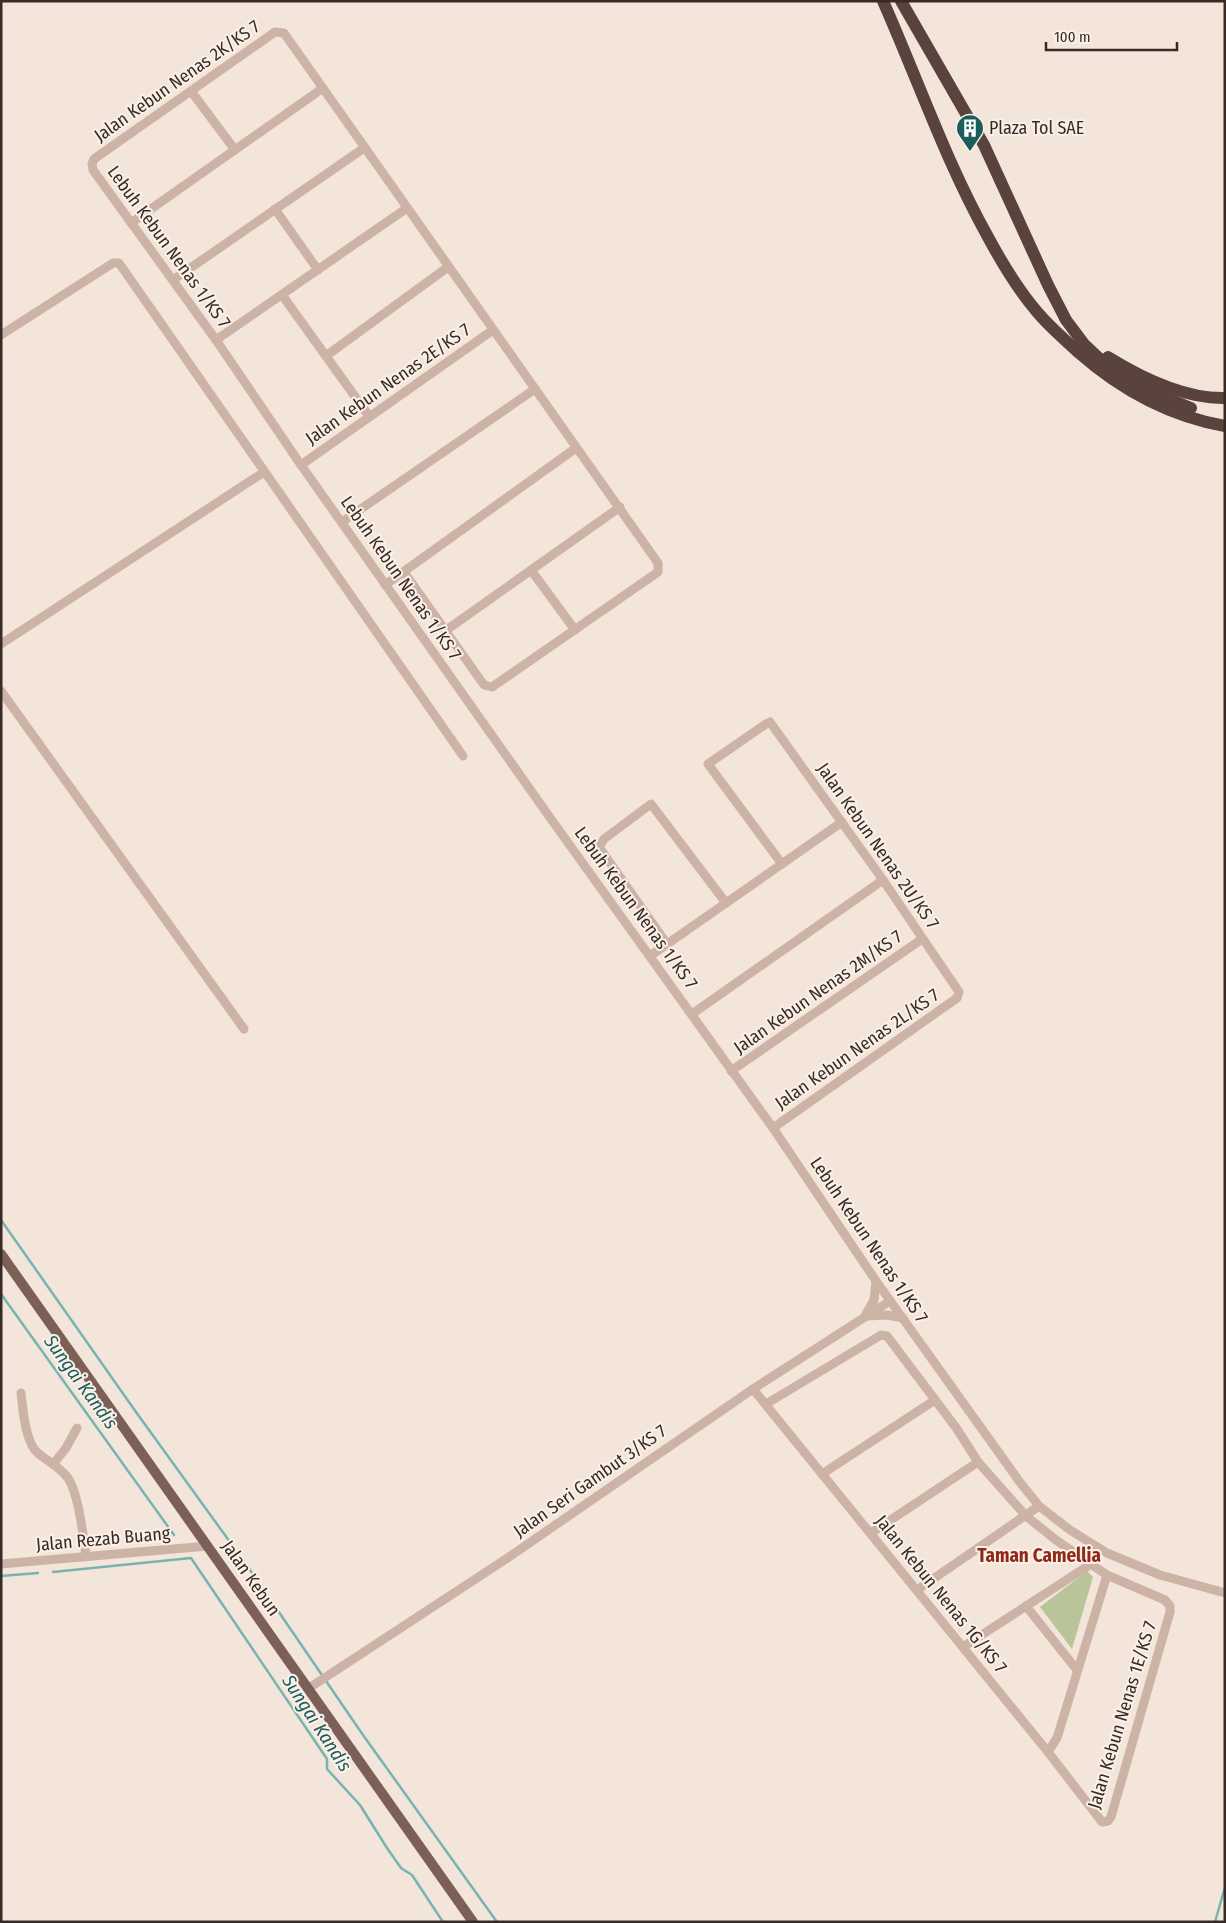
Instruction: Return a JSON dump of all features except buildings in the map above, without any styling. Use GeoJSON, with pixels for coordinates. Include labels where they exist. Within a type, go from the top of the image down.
{"type":"FeatureCollection","features":[{"type":"Feature","properties":{"kind":"highway"},"geometry":{"type":"LineString","coordinates":[[883,1],[974,212],[1002,263],[1036,311],[1054,330],[1102,373],[1131,393],[1182,416],[1225,426]]}},
{"type":"Feature","properties":{"kind":"highway"},"geometry":{"type":"LineString","coordinates":[[901,1],[984,145],[1048,285],[1066,320],[1080,340],[1101,360],[1129,381],[1155,394],[1191,408]]}},
{"type":"Feature","properties":{"kind":"highway"},"geometry":{"type":"LineString","coordinates":[[905,1],[913,22]]}},
{"type":"Feature","properties":{"kind":"highway"},"geometry":{"type":"LineString","coordinates":[[1080,340],[1125,366],[1170,388],[1202,397],[1225,398]]}},
{"type":"Feature","properties":{"kind":"main road","name":"Jalan Kebun"},"geometry":{"type":"LineString","coordinates":[[1,1254],[473,1922]]}},
{"type":"Feature","properties":{"kind":"street","name":"Jalan Kebun Nenas 2K/KS 7"},"geometry":{"type":"LineString","coordinates":[[94,159],[275,32],[280,31],[284,33],[323,88]]}},
{"type":"Feature","properties":{"kind":"street"},"geometry":{"type":"LineString","coordinates":[[131,224],[323,88],[658,563],[658,572],[492,687],[484,685],[404,572]]}},
{"type":"Feature","properties":{"kind":"street"},"geometry":{"type":"LineString","coordinates":[[191,91],[235,150]]}},
{"type":"Feature","properties":{"kind":"street"},"geometry":{"type":"LineString","coordinates":[[172,280],[364,148]]}},
{"type":"Feature","properties":{"kind":"street","name":"Lebuh Kebun Nenas 1/KS 7"},"geometry":{"type":"LineString","coordinates":[[94,159],[92,164],[93,170],[216,340],[301,465],[731,1071],[774,1128],[876,1281],[996,1452],[1039,1506],[1070,1530],[1107,1553],[1160,1575],[1225,1593]]}},
{"type":"Feature","properties":{"kind":"street"},"geometry":{"type":"LineString","coordinates":[[275,208],[318,270]]}},
{"type":"Feature","properties":{"kind":"street"},"geometry":{"type":"LineString","coordinates":[[216,340],[407,208]]}},
{"type":"Feature","properties":{"kind":"street"},"geometry":{"type":"LineString","coordinates":[[1,335],[117,262],[463,756]]}},
{"type":"Feature","properties":{"kind":"street"},"geometry":{"type":"LineString","coordinates":[[326,356],[448,267]]}},
{"type":"Feature","properties":{"kind":"street"},"geometry":{"type":"LineString","coordinates":[[282,295],[369,416]]}},
{"type":"Feature","properties":{"kind":"street","name":"Jalan Kebun Nenas 2E/KS 7"},"geometry":{"type":"LineString","coordinates":[[301,465],[492,330]]}},
{"type":"Feature","properties":{"kind":"street"},"geometry":{"type":"LineString","coordinates":[[342,522],[535,388]]}},
{"type":"Feature","properties":{"kind":"street"},"geometry":{"type":"LineString","coordinates":[[386,585],[576,448]]}},
{"type":"Feature","properties":{"kind":"street"},"geometry":{"type":"LineString","coordinates":[[1,644],[264,472]]}},
{"type":"Feature","properties":{"kind":"street"},"geometry":{"type":"LineString","coordinates":[[445,631],[620,507]]}},
{"type":"Feature","properties":{"kind":"street"},"geometry":{"type":"LineString","coordinates":[[531,570],[575,630]]}},
{"type":"Feature","properties":{"kind":"street"},"geometry":{"type":"LineString","coordinates":[[1,691],[244,1029]]}},
{"type":"Feature","properties":{"kind":"street","name":"Jalan Kebun Nenas 2U/KS 7"},"geometry":{"type":"LineString","coordinates":[[782,864],[708,764],[770,722],[883,880],[959,992],[959,995]]}},
{"type":"Feature","properties":{"kind":"street"},"geometry":{"type":"LineString","coordinates":[[668,944],[600,849],[600,844],[604,839],[651,804],[726,903]]}},
{"type":"Feature","properties":{"kind":"street"},"geometry":{"type":"LineString","coordinates":[[650,956],[842,822]]}},
{"type":"Feature","properties":{"kind":"street"},"geometry":{"type":"LineString","coordinates":[[692,1014],[883,880]]}},
{"type":"Feature","properties":{"kind":"street","name":"Jalan Kebun Nenas 2M/KS 7"},"geometry":{"type":"LineString","coordinates":[[731,1071],[922,939]]}},
{"type":"Feature","properties":{"kind":"street","name":"Jalan Kebun Nenas 2L/KS 7"},"geometry":{"type":"LineString","coordinates":[[774,1128],[959,995]]}},
{"type":"Feature","properties":{"kind":"street"},"geometry":{"type":"LineString","coordinates":[[865,1316],[874,1300],[876,1281]]}},
{"type":"Feature","properties":{"kind":"street","name":"Jalan Seri Gambut 3/KS 7"},"geometry":{"type":"LineString","coordinates":[[309,1688],[543,1535],[753,1389],[890,1300]]}},
{"type":"Feature","properties":{"kind":"street"},"geometry":{"type":"LineString","coordinates":[[865,1316],[887,1315],[903,1318]]}},
{"type":"Feature","properties":{"kind":"street"},"geometry":{"type":"LineString","coordinates":[[766,1404],[881,1336],[887,1336],[957,1429],[978,1462],[1026,1516],[1056,1540],[1107,1575],[1057,1738],[1048,1752]]}},
{"type":"Feature","properties":{"kind":"street","name":"Jalan Kebun Nenas 1G/KS 7"},"geometry":{"type":"LineString","coordinates":[[753,1389],[1048,1752],[1102,1822]]}},
{"type":"Feature","properties":{"kind":"street"},"geometry":{"type":"LineString","coordinates":[[21,1393],[25,1427],[36,1453],[54,1463],[70,1480],[86,1556]]}},
{"type":"Feature","properties":{"kind":"street"},"geometry":{"type":"LineString","coordinates":[[822,1474],[935,1400]]}},
{"type":"Feature","properties":{"kind":"street"},"geometry":{"type":"LineString","coordinates":[[54,1463],[66,1448],[77,1428]]}},
{"type":"Feature","properties":{"kind":"street"},"geometry":{"type":"LineString","coordinates":[[871,1533],[978,1462]]}},
{"type":"Feature","properties":{"kind":"street"},"geometry":{"type":"LineString","coordinates":[[916,1590],[1039,1506]]}},
{"type":"Feature","properties":{"kind":"street","name":"Jalan Rezab Buang"},"geometry":{"type":"LineString","coordinates":[[1,1564],[208,1546]]}},
{"type":"Feature","properties":{"kind":"street"},"geometry":{"type":"LineString","coordinates":[[963,1647],[1091,1564]]}},
{"type":"Feature","properties":{"kind":"street","name":"Jalan Kebun Nenas 1E/KS 7"},"geometry":{"type":"LineString","coordinates":[[1102,1822],[1108,1821],[1111,1817],[1170,1612],[1170,1606],[1165,1600],[1107,1575]]}},
{"type":"Feature","properties":{"kind":"street"},"geometry":{"type":"LineString","coordinates":[[1026,1606],[1077,1670]]}},
{"type":"Feature","properties":{"kind":"green space"},"geometry":{"type":"Polygon","coordinates":[[[1087,1571],[1093,1577],[1072,1649],[1040,1607],[1087,1571]]]}},
{"type":"Feature","properties":{"kind":"waterway"},"geometry":{"type":"LineString","coordinates":[[1,1220],[248,1567],[363,1735],[497,1922]]}},
{"type":"Feature","properties":{"kind":"waterway","name":"Sungai Kandis"},"geometry":{"type":"LineString","coordinates":[[1,1294],[174,1535]]}},
{"type":"Feature","properties":{"kind":"waterway","name":"Sungai Kandis"},"geometry":{"type":"LineString","coordinates":[[53,1572],[191,1558],[327,1759],[327,1769],[360,1805],[401,1868],[412,1875],[443,1922]]}},
{"type":"Feature","properties":{"kind":"waterway"},"geometry":{"type":"LineString","coordinates":[[1,1576],[38,1573]]}},
{"type":"Feature","properties":{"kind":"waterway"},"geometry":{"type":"LineString","coordinates":[[1215,1922],[1225,1887]]}},
{"type":"Feature","properties":{"kind":"place","name":"Plaza Tol SAE"},"geometry":{"type":"Point","coordinates":[970,152]}},
{"type":"Feature","properties":{"kind":"district","name":"Taman Camellia"},"geometry":{"type":"Point","coordinates":[1039,1555]}}]}
